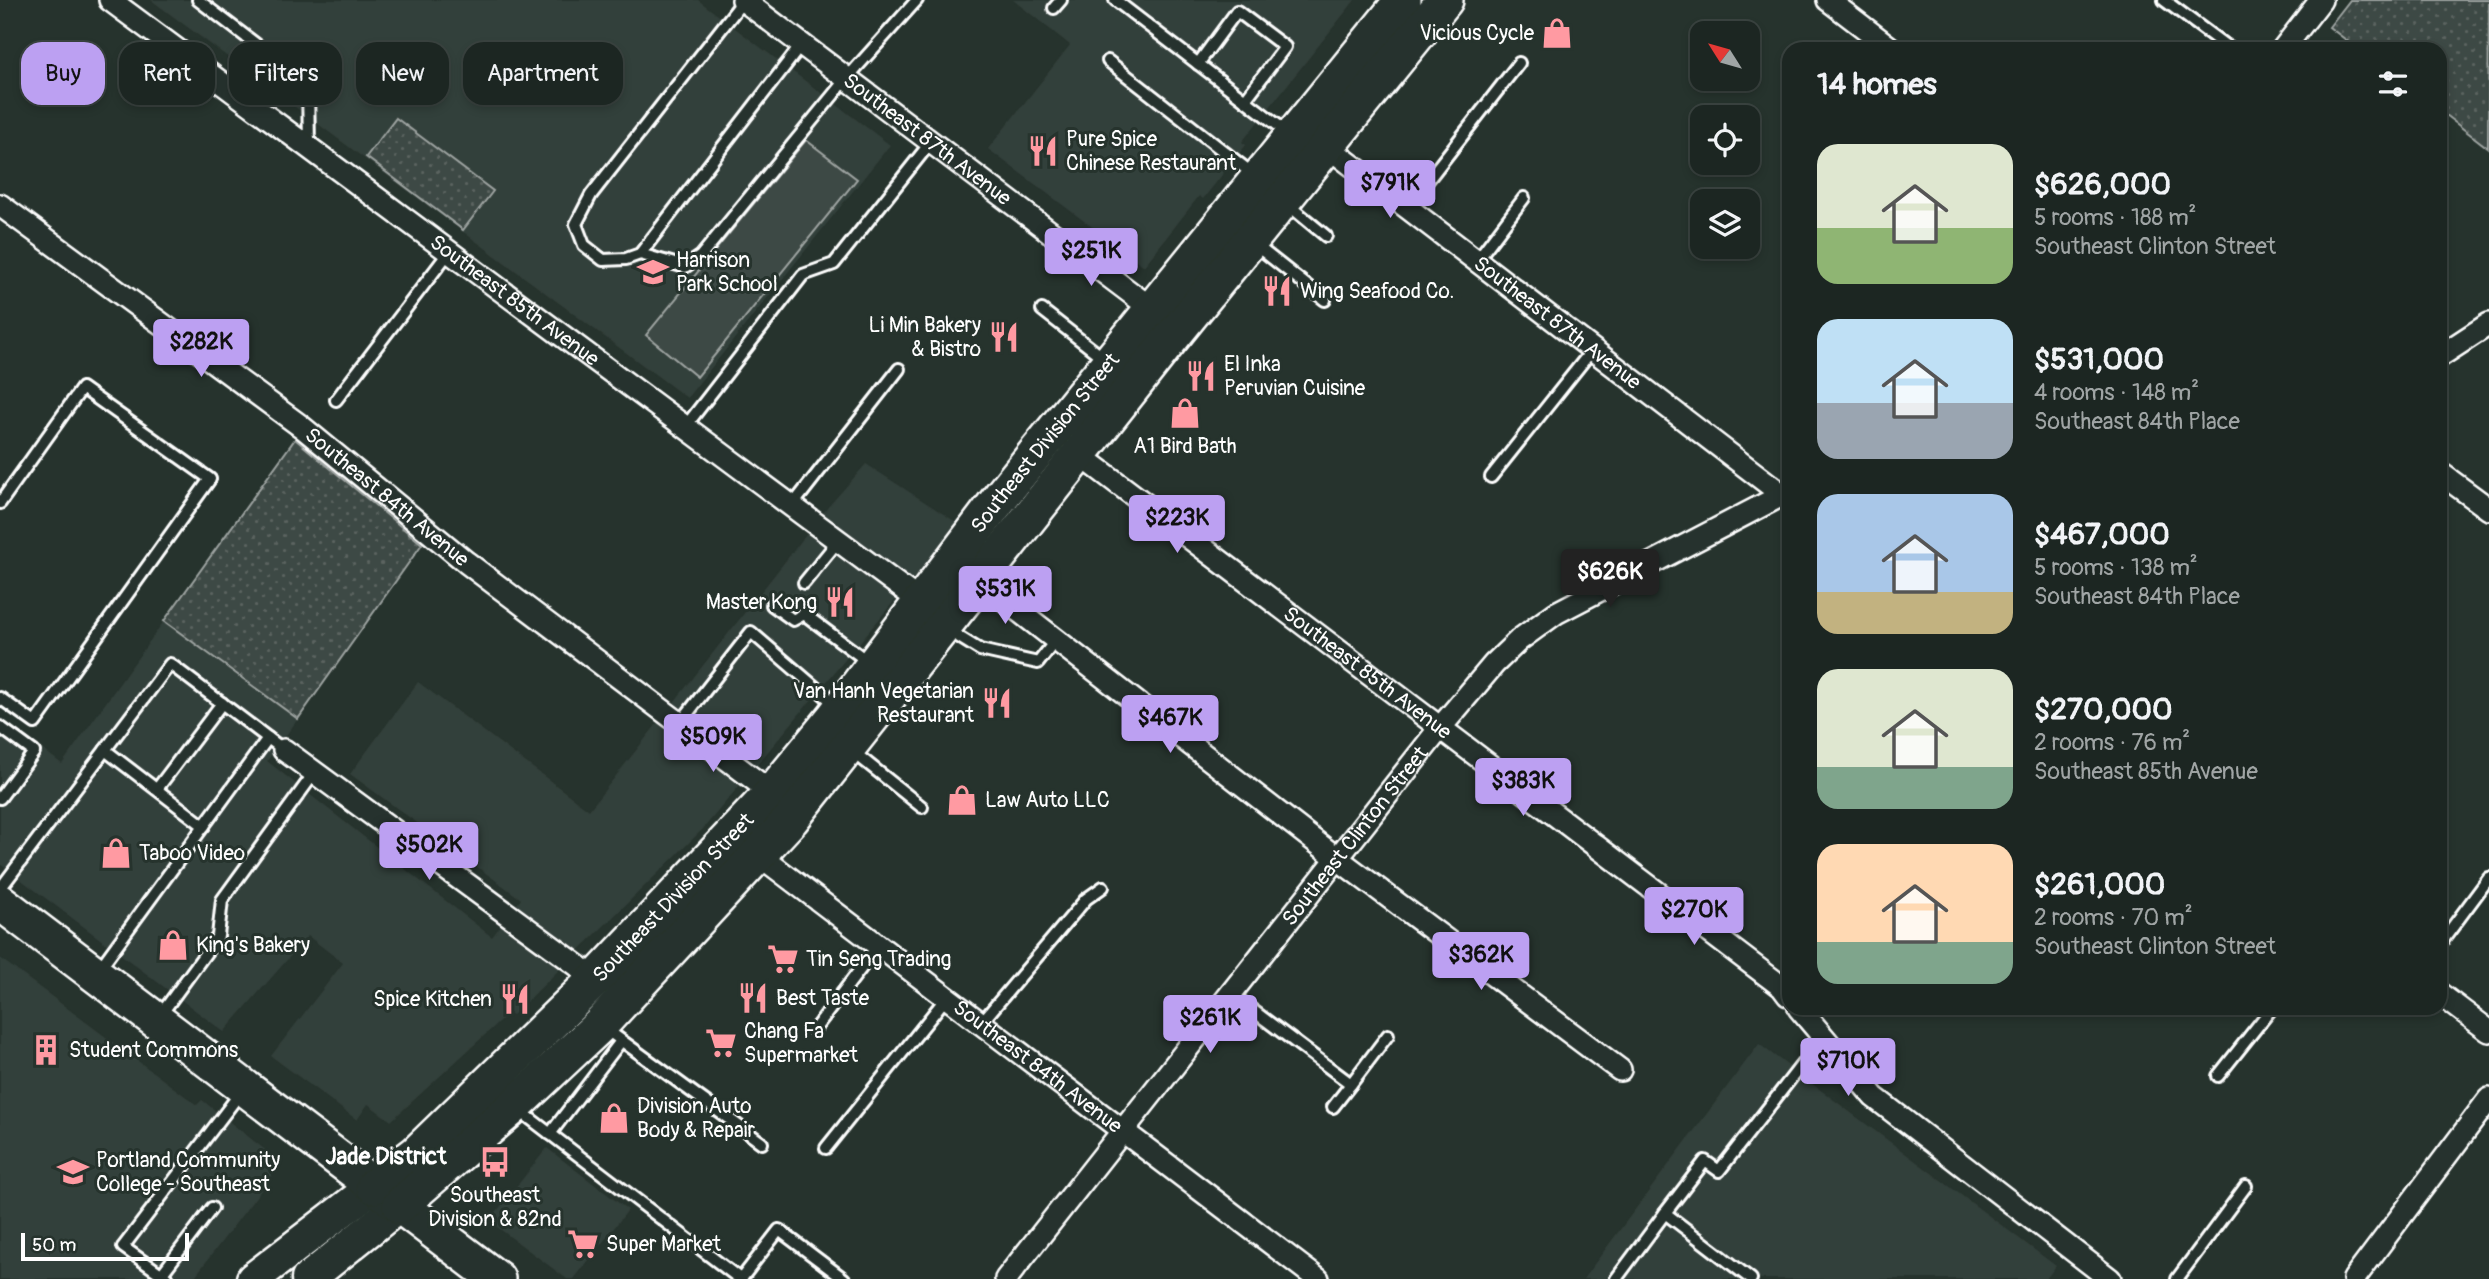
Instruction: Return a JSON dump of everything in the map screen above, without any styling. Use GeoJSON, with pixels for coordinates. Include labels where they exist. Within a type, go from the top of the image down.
{"type":"FeatureCollection","features":[{"type":"Feature","properties":{"kind":"main road","name":"Southeast Division Street"},"geometry":{"type":"LineString","coordinates":[[253,1279],[387,1195],[514,1106],[576,1072],[849,748],[1002,495],[1109,363],[1165,319],[1251,241],[1294,137],[1404,0]]}},
{"type":"Feature","properties":{"kind":"main road"},"geometry":{"type":"LineString","coordinates":[[1404,53],[1415,14],[1426,0]]}},
{"type":"Feature","properties":{"kind":"main road","name":"Southeast Division Street"},"geometry":{"type":"LineString","coordinates":[[308,1279],[387,1195],[416,1154],[596,979],[772,793],[841,709],[873,665],[932,614],[979,580],[1079,454],[1165,319],[1271,190],[1328,147],[1446,0]]}},
{"type":"Feature","properties":{"kind":"main road"},"geometry":{"type":"LineString","coordinates":[[979,580],[969,572],[969,566],[1003,518],[1002,495]]}},
{"type":"Feature","properties":{"kind":"main road"},"geometry":{"type":"LineString","coordinates":[[759,855],[777,808],[772,793]]}},
{"type":"Feature","properties":{"kind":"main road"},"geometry":{"type":"LineString","coordinates":[[0,902],[498,1279]]}},
{"type":"Feature","properties":{"kind":"street","name":"Southeast 87th Avenue"},"geometry":{"type":"LineString","coordinates":[[743,0],[1165,319]]}},
{"type":"Feature","properties":{"kind":"street"},"geometry":{"type":"LineString","coordinates":[[1828,0],[1883,42]]}},
{"type":"Feature","properties":{"kind":"street"},"geometry":{"type":"LineString","coordinates":[[2288,42],[2320,0]]}},
{"type":"Feature","properties":{"kind":"street","name":"Southeast 85th Avenue"},"geometry":{"type":"LineString","coordinates":[[121,2],[309,148],[792,506],[932,614]]}},
{"type":"Feature","properties":{"kind":"street","name":"Southeast 87th Avenue"},"geometry":{"type":"LineString","coordinates":[[1328,147],[1782,491]]}},
{"type":"Feature","properties":{"kind":"street","name":"Southeast 84th Avenue"},"geometry":{"type":"LineString","coordinates":[[0,205],[302,427],[466,562],[772,793]]}},
{"type":"Feature","properties":{"kind":"street"},"geometry":{"type":"LineString","coordinates":[[2447,351],[2489,324]]}},
{"type":"Feature","properties":{"kind":"street","name":"Southeast 85th Avenue"},"geometry":{"type":"LineString","coordinates":[[1079,454],[1782,986]]}},
{"type":"Feature","properties":{"kind":"street"},"geometry":{"type":"LineString","coordinates":[[2447,478],[2489,509]]}},
{"type":"Feature","properties":{"kind":"street","name":"Southeast Clinton Street"},"geometry":{"type":"LineString","coordinates":[[1006,1279],[1440,728],[1494,664],[1518,640],[1556,613],[1782,498]]}},
{"type":"Feature","properties":{"kind":"street"},"geometry":{"type":"LineString","coordinates":[[979,580],[1338,859],[1620,1070]]}},
{"type":"Feature","properties":{"kind":"street"},"geometry":{"type":"LineString","coordinates":[[276,744],[596,979]]}},
{"type":"Feature","properties":{"kind":"street","name":"Southeast 84th Avenue"},"geometry":{"type":"LineString","coordinates":[[759,855],[981,1023],[1296,1272],[1318,1279]]}},
{"type":"Feature","properties":{"kind":"street"},"geometry":{"type":"LineString","coordinates":[[2447,999],[2489,1031]]}},
{"type":"Feature","properties":{"kind":"street"},"geometry":{"type":"LineString","coordinates":[[1805,1015],[1874,1097],[2110,1279]]}},
{"type":"Feature","properties":{"kind":"street"},"geometry":{"type":"LineString","coordinates":[[2354,1279],[2489,1099]]}},
{"type":"Feature","properties":{"kind":"lane"},"geometry":{"type":"LineString","coordinates":[[198,0],[308,84],[309,148]]}},
{"type":"Feature","properties":{"kind":"lane"},"geometry":{"type":"LineString","coordinates":[[743,0],[591,194],[576,224],[584,245],[603,260],[626,259],[640,254],[802,44]]}},
{"type":"Feature","properties":{"kind":"lane"},"geometry":{"type":"LineString","coordinates":[[640,254],[685,267],[701,257],[848,78],[917,0]]}},
{"type":"Feature","properties":{"kind":"lane"},"geometry":{"type":"LineString","coordinates":[[1115,0],[1294,137]]}},
{"type":"Feature","properties":{"kind":"lane"},"geometry":{"type":"LineString","coordinates":[[2164,0],[2221,42]]}},
{"type":"Feature","properties":{"kind":"lane"},"geometry":{"type":"LineString","coordinates":[[1198,64],[1237,11],[1285,47],[1245,100]]}},
{"type":"Feature","properties":{"kind":"lane"},"geometry":{"type":"LineString","coordinates":[[1108,61],[1326,236]]}},
{"type":"Feature","properties":{"kind":"lane"},"geometry":{"type":"LineString","coordinates":[[1407,207],[1519,63]]}},
{"type":"Feature","properties":{"kind":"lane"},"geometry":{"type":"LineString","coordinates":[[685,427],[803,275],[834,264],[932,142]]}},
{"type":"Feature","properties":{"kind":"lane"},"geometry":{"type":"LineString","coordinates":[[1477,260],[1524,198]]}},
{"type":"Feature","properties":{"kind":"lane"},"geometry":{"type":"LineString","coordinates":[[1251,241],[1325,300]]}},
{"type":"Feature","properties":{"kind":"lane"},"geometry":{"type":"LineString","coordinates":[[335,400],[449,252]]}},
{"type":"Feature","properties":{"kind":"lane"},"geometry":{"type":"LineString","coordinates":[[1042,310],[1109,363]]}},
{"type":"Feature","properties":{"kind":"lane"},"geometry":{"type":"LineString","coordinates":[[1491,477],[1593,349]]}},
{"type":"Feature","properties":{"kind":"lane"},"geometry":{"type":"LineString","coordinates":[[792,506],[899,369]]}},
{"type":"Feature","properties":{"kind":"lane"},"geometry":{"type":"LineString","coordinates":[[0,503],[82,388],[210,479],[35,723],[0,698]]}},
{"type":"Feature","properties":{"kind":"lane"},"geometry":{"type":"LineString","coordinates":[[804,583],[838,541]]}},
{"type":"Feature","properties":{"kind":"lane"},"geometry":{"type":"LineString","coordinates":[[772,605],[793,620],[804,614],[873,665]]}},
{"type":"Feature","properties":{"kind":"lane"},"geometry":{"type":"LineString","coordinates":[[932,614],[980,650],[1038,663],[1056,640]]}},
{"type":"Feature","properties":{"kind":"lane"},"geometry":{"type":"LineString","coordinates":[[680,723],[751,632],[841,709]]}},
{"type":"Feature","properties":{"kind":"lane"},"geometry":{"type":"LineString","coordinates":[[0,889],[170,664],[276,744],[204,826],[95,974]]}},
{"type":"Feature","properties":{"kind":"lane"},"geometry":{"type":"LineString","coordinates":[[157,789],[222,703]]}},
{"type":"Feature","properties":{"kind":"lane"},"geometry":{"type":"LineString","coordinates":[[0,727],[34,752],[0,798]]}},
{"type":"Feature","properties":{"kind":"lane"},"geometry":{"type":"LineString","coordinates":[[849,748],[922,807]]}},
{"type":"Feature","properties":{"kind":"lane"},"geometry":{"type":"LineString","coordinates":[[105,751],[204,826]]}},
{"type":"Feature","properties":{"kind":"lane"},"geometry":{"type":"LineString","coordinates":[[156,1020],[218,936],[222,900],[315,772]]}},
{"type":"Feature","properties":{"kind":"lane"},"geometry":{"type":"LineString","coordinates":[[2447,935],[2489,878]]}},
{"type":"Feature","properties":{"kind":"lane"},"geometry":{"type":"LineString","coordinates":[[981,1023],[1078,907],[1103,887]]}},
{"type":"Feature","properties":{"kind":"lane"},"geometry":{"type":"LineString","coordinates":[[814,1030],[878,947]]}},
{"type":"Feature","properties":{"kind":"lane"},"geometry":{"type":"LineString","coordinates":[[1231,994],[1351,1084]]}},
{"type":"Feature","properties":{"kind":"lane"},"geometry":{"type":"LineString","coordinates":[[826,1148],[946,998]]}},
{"type":"Feature","properties":{"kind":"lane"},"geometry":{"type":"LineString","coordinates":[[2218,1076],[2266,1015]]}},
{"type":"Feature","properties":{"kind":"lane"},"geometry":{"type":"LineString","coordinates":[[611,1033],[762,1143]]}},
{"type":"Feature","properties":{"kind":"lane"},"geometry":{"type":"LineString","coordinates":[[1333,1107],[1388,1035]]}},
{"type":"Feature","properties":{"kind":"lane"},"geometry":{"type":"LineString","coordinates":[[1616,1279],[1704,1161],[1719,1171],[1824,1036]]}},
{"type":"Feature","properties":{"kind":"lane"},"geometry":{"type":"LineString","coordinates":[[550,1135],[576,1072]]}},
{"type":"Feature","properties":{"kind":"lane"},"geometry":{"type":"LineString","coordinates":[[212,1208],[164,1277],[123,1247],[245,1087]]}},
{"type":"Feature","properties":{"kind":"lane"},"geometry":{"type":"LineString","coordinates":[[514,1106],[741,1279],[779,1230],[844,1279]]}},
{"type":"Feature","properties":{"kind":"lane"},"geometry":{"type":"LineString","coordinates":[[2178,1279],[2246,1186]]}},
{"type":"Feature","properties":{"kind":"lane"},"geometry":{"type":"LineString","coordinates":[[1665,1213],[1751,1279]]}},
{"type":"Feature","properties":{"kind":"shaded area","name":"Harrison Park School"},"geometry":{"type":"Polygon","coordinates":[[[151,0],[698,0],[890,145],[687,398],[292,105],[342,105],[342,42],[229,42],[229,58],[215,48],[215,42],[208,42],[151,0]]]}},
{"type":"Feature","properties":{"kind":"shaded area"},"geometry":{"type":"Polygon","coordinates":[[[1013,0],[1355,0],[1242,142],[1246,145],[1203,199],[1199,196],[1144,266],[988,149],[1070,45],[1013,0]]]}},
{"type":"Feature","properties":{"kind":"shaded area"},"geometry":{"type":"Polygon","coordinates":[[[2350,0],[2489,0],[2488,148],[2447,116],[2447,42],[2349,42],[2329,27],[2350,0]]]}},
{"type":"Feature","properties":{"kind":"shaded area"},"geometry":{"type":"Polygon","coordinates":[[[396,118],[493,191],[463,230],[366,157],[396,118]]]}},
{"type":"Feature","properties":{"kind":"shaded area"},"geometry":{"type":"Polygon","coordinates":[[[806,140],[857,179],[697,377],[646,335],[806,140]]]}},
{"type":"Feature","properties":{"kind":"shaded area"},"geometry":{"type":"Polygon","coordinates":[[[295,439],[422,544],[298,719],[164,621],[295,439]]]}},
{"type":"Feature","properties":{"kind":"shaded area"},"geometry":{"type":"Polygon","coordinates":[[[866,464],[959,524],[703,829],[513,1015],[509,1013],[391,1121],[368,1104],[357,1120],[271,1056],[343,963],[308,936],[224,1032],[0,864],[0,717],[62,764],[164,621],[298,719],[267,761],[492,937],[521,899],[350,774],[418,682],[589,810],[828,507],[866,464]]]}},
{"type":"Feature","properties":{"kind":"shaded area","name":"Portland Community College - Southeast"},"geometry":{"type":"Polygon","coordinates":[[[0,958],[197,1105],[202,1100],[273,1156],[275,1167],[271,1177],[193,1279],[0,1279],[0,958]]]}},
{"type":"Feature","properties":{"kind":"shaded area"},"geometry":{"type":"Polygon","coordinates":[[[1759,1044],[2056,1266],[2046,1279],[1583,1279],[1759,1044]]]}},
{"type":"Feature","properties":{"kind":"shaded area"},"geometry":{"type":"Polygon","coordinates":[[[547,1148],[628,1210],[574,1279],[567,1279],[489,1221],[547,1148]]]}},
{"type":"Feature","properties":{"kind":"place","name":"Vicious Cycle"},"geometry":{"type":"Point","coordinates":[1557,33]}},
{"type":"Feature","properties":{"kind":"place","name":"Pure Spice Chinese Restaurant"},"geometry":{"type":"Point","coordinates":[1043,151]}},
{"type":"Feature","properties":{"kind":"place","name":"Harrison Park School"},"geometry":{"type":"Point","coordinates":[653,272]}},
{"type":"Feature","properties":{"kind":"place","name":"Wing Seafood Co."},"geometry":{"type":"Point","coordinates":[1277,291]}},
{"type":"Feature","properties":{"kind":"place","name":"Li Min Bakery & Bistro"},"geometry":{"type":"Point","coordinates":[1004,337]}},
{"type":"Feature","properties":{"kind":"place","name":"El Inka Peruvian Cuisine"},"geometry":{"type":"Point","coordinates":[1201,376]}},
{"type":"Feature","properties":{"kind":"place","name":"A1 Bird Bath"},"geometry":{"type":"Point","coordinates":[1185,413]}},
{"type":"Feature","properties":{"kind":"place","name":"Master Kong"},"geometry":{"type":"Point","coordinates":[840,602]}},
{"type":"Feature","properties":{"kind":"place","name":"Van Hanh Vegetarian Restaurant"},"geometry":{"type":"Point","coordinates":[997,703]}},
{"type":"Feature","properties":{"kind":"place","name":"Law Auto LLC"},"geometry":{"type":"Point","coordinates":[962,800]}},
{"type":"Feature","properties":{"kind":"place","name":"Taboo Video"},"geometry":{"type":"Point","coordinates":[116,853]}},
{"type":"Feature","properties":{"kind":"place","name":"King's Bakery"},"geometry":{"type":"Point","coordinates":[173,945]}},
{"type":"Feature","properties":{"kind":"place","name":"Tin Seng Trading"},"geometry":{"type":"Point","coordinates":[783,959]}},
{"type":"Feature","properties":{"kind":"place","name":"Best Taste"},"geometry":{"type":"Point","coordinates":[753,998]}},
{"type":"Feature","properties":{"kind":"place","name":"Spice Kitchen"},"geometry":{"type":"Point","coordinates":[515,999]}},
{"type":"Feature","properties":{"kind":"place","name":"Chang Fa Supermarket"},"geometry":{"type":"Point","coordinates":[721,1043]}},
{"type":"Feature","properties":{"kind":"place","name":"Student Commons"},"geometry":{"type":"Point","coordinates":[46,1050]}},
{"type":"Feature","properties":{"kind":"place","name":"Division Auto Body & Repair"},"geometry":{"type":"Point","coordinates":[614,1118]}},
{"type":"Feature","properties":{"kind":"place","name":"Southeast Division & 82nd"},"geometry":{"type":"Point","coordinates":[495,1162]}},
{"type":"Feature","properties":{"kind":"place","name":"Portland Community College - Southeast"},"geometry":{"type":"Point","coordinates":[73,1172]}},
{"type":"Feature","properties":{"kind":"place","name":"Super Market"},"geometry":{"type":"Point","coordinates":[583,1244]}},
{"type":"Feature","properties":{"kind":"district","name":"Jade District"},"geometry":{"type":"Point","coordinates":[386,1156]}}]}
